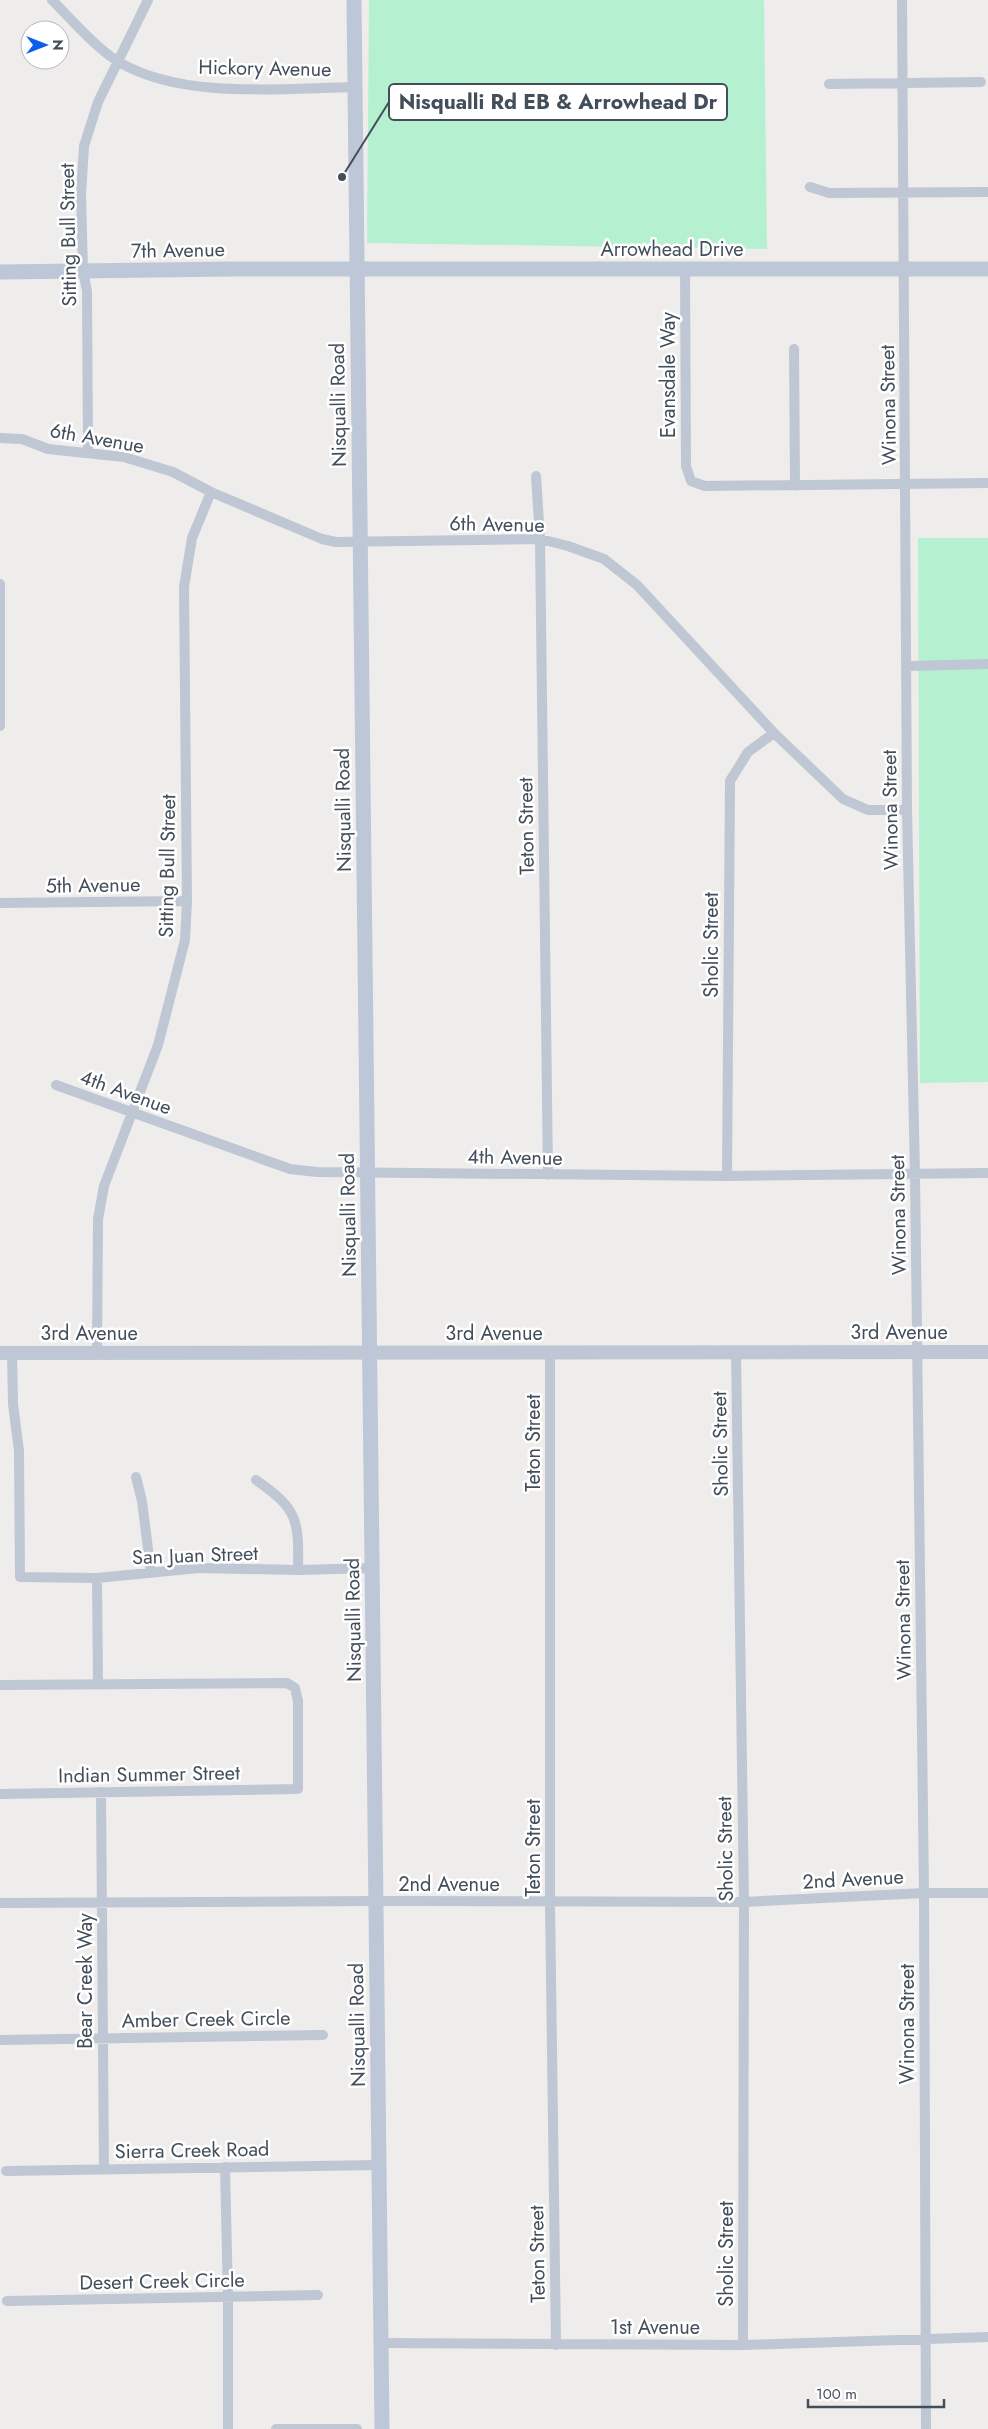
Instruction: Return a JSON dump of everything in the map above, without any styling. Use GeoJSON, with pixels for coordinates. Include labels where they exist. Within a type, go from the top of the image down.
{"type":"FeatureCollection","features":[{"type":"Feature","properties":{"kind":"main road","name":"Nisqualli Road"},"geometry":{"type":"LineString","coordinates":[[354,0],[382,2429]]}},
{"type":"Feature","properties":{"kind":"main road","name":"Arrowhead Drive"},"geometry":{"type":"LineString","coordinates":[[356,270],[988,269]]}},
{"type":"Feature","properties":{"kind":"main road","name":"7th Avenue"},"geometry":{"type":"LineString","coordinates":[[0,272],[356,270]]}},
{"type":"Feature","properties":{"kind":"street","name":"Hickory Avenue"},"geometry":{"type":"LineString","coordinates":[[52,0],[82,31],[118,62],[159,79],[206,88],[355,87]]}},
{"type":"Feature","properties":{"kind":"street","name":"Sitting Bull Street"},"geometry":{"type":"LineString","coordinates":[[88,452],[87,291],[83,271],[81,195],[84,146],[98,102],[148,0]]}},
{"type":"Feature","properties":{"kind":"street","name":"Winona Street"},"geometry":{"type":"LineString","coordinates":[[902,0],[907,810],[915,1174],[924,1893],[926,2429]]}},
{"type":"Feature","properties":{"kind":"street"},"geometry":{"type":"LineString","coordinates":[[828,84],[981,82]]}},
{"type":"Feature","properties":{"kind":"street"},"geometry":{"type":"LineString","coordinates":[[810,187],[829,193],[988,192]]}},
{"type":"Feature","properties":{"kind":"street","name":"Evansdale Way"},"geometry":{"type":"LineString","coordinates":[[685,269],[686,466],[691,480],[704,486],[794,486]]}},
{"type":"Feature","properties":{"kind":"street"},"geometry":{"type":"LineString","coordinates":[[794,348],[794,486],[988,483]]}},
{"type":"Feature","properties":{"kind":"street","name":"6th Avenue"},"geometry":{"type":"LineString","coordinates":[[0,438],[22,439],[48,449],[124,457],[173,472],[211,492],[322,539],[336,542],[540,539],[568,546],[604,559],[637,585],[774,733],[842,800],[868,810],[907,810]]}},
{"type":"Feature","properties":{"kind":"street","name":"Teton Street"},"geometry":{"type":"LineString","coordinates":[[536,476],[540,539],[548,1175]]}},
{"type":"Feature","properties":{"kind":"street","name":"Sitting Bull Street"},"geometry":{"type":"LineString","coordinates":[[97,1352],[98,1219],[104,1186],[158,1044],[185,940],[187,901],[184,587],[192,538],[211,492]]}},
{"type":"Feature","properties":{"kind":"street"},"geometry":{"type":"LineString","coordinates":[[0,584],[1,726]]}},
{"type":"Feature","properties":{"kind":"street"},"geometry":{"type":"LineString","coordinates":[[906,666],[988,664]]}},
{"type":"Feature","properties":{"kind":"street","name":"Sholic Street"},"geometry":{"type":"LineString","coordinates":[[727,1176],[730,780],[748,752],[774,733]]}},
{"type":"Feature","properties":{"kind":"street","name":"5th Avenue"},"geometry":{"type":"LineString","coordinates":[[0,903],[187,901]]}},
{"type":"Feature","properties":{"kind":"street","name":"4th Avenue"},"geometry":{"type":"LineString","coordinates":[[56,1085],[130,1114],[290,1169],[317,1172],[727,1176],[988,1173]]}},
{"type":"Feature","properties":{"kind":"street","name":"Teton Street"},"geometry":{"type":"LineString","coordinates":[[550,1352],[550,1902],[556,2344]]}},
{"type":"Feature","properties":{"kind":"street","name":"Sholic Street"},"geometry":{"type":"LineString","coordinates":[[736,1352],[744,1902],[743,2345]]}},
{"type":"Feature","properties":{"kind":"street","name":"3rd Avenue"},"geometry":{"type":"LineString","coordinates":[[6,1353],[988,1352]]}},
{"type":"Feature","properties":{"kind":"street","name":"San Juan Street"},"geometry":{"type":"LineString","coordinates":[[6,1353],[19,1451],[20,1577],[98,1578],[199,1568],[298,1570],[372,1568]]}},
{"type":"Feature","properties":{"kind":"street"},"geometry":{"type":"LineString","coordinates":[[136,1477],[142,1501],[151,1573]]}},
{"type":"Feature","properties":{"kind":"street"},"geometry":{"type":"LineString","coordinates":[[256,1480],[277,1494],[292,1511],[299,1534],[298,1570]]}},
{"type":"Feature","properties":{"kind":"street"},"geometry":{"type":"LineString","coordinates":[[0,1685],[98,1684],[98,1578]]}},
{"type":"Feature","properties":{"kind":"street","name":"Indian Summer Street"},"geometry":{"type":"LineString","coordinates":[[0,1794],[298,1789],[298,1701],[295,1688],[286,1683],[98,1684]]}},
{"type":"Feature","properties":{"kind":"street","name":"Bear Creek Way"},"geometry":{"type":"LineString","coordinates":[[101,1792],[104,2169]]}},
{"type":"Feature","properties":{"kind":"street","name":"2nd Avenue"},"geometry":{"type":"LineString","coordinates":[[0,1903],[744,1902],[924,1893],[988,1892]]}},
{"type":"Feature","properties":{"kind":"street","name":"Amber Creek Circle"},"geometry":{"type":"LineString","coordinates":[[0,2040],[323,2035]]}},
{"type":"Feature","properties":{"kind":"street","name":"Sierra Creek Road"},"geometry":{"type":"LineString","coordinates":[[6,2170],[379,2165]]}},
{"type":"Feature","properties":{"kind":"street"},"geometry":{"type":"LineString","coordinates":[[225,2167],[228,2429]]}},
{"type":"Feature","properties":{"kind":"street","name":"Desert Creek Circle"},"geometry":{"type":"LineString","coordinates":[[7,2301],[318,2295]]}},
{"type":"Feature","properties":{"kind":"street","name":"1st Avenue"},"geometry":{"type":"LineString","coordinates":[[381,2343],[743,2345],[988,2337]]}},
{"type":"Feature","properties":{"kind":"street"},"geometry":{"type":"LineString","coordinates":[[276,2429],[357,2429]]}},
{"type":"Feature","properties":{"kind":"green space"},"geometry":{"type":"Polygon","coordinates":[[[369,0],[764,0],[767,249],[367,243],[369,0]]]}},
{"type":"Feature","properties":{"kind":"green space"},"geometry":{"type":"Polygon","coordinates":[[[918,538],[988,538],[988,1082],[920,1083],[918,538]]]}},
{"type":"Feature","properties":{"kind":"place","name":"Nisqualli Rd EB & Arrowhead Dr"},"geometry":{"type":"Point","coordinates":[342,177]}}]}
